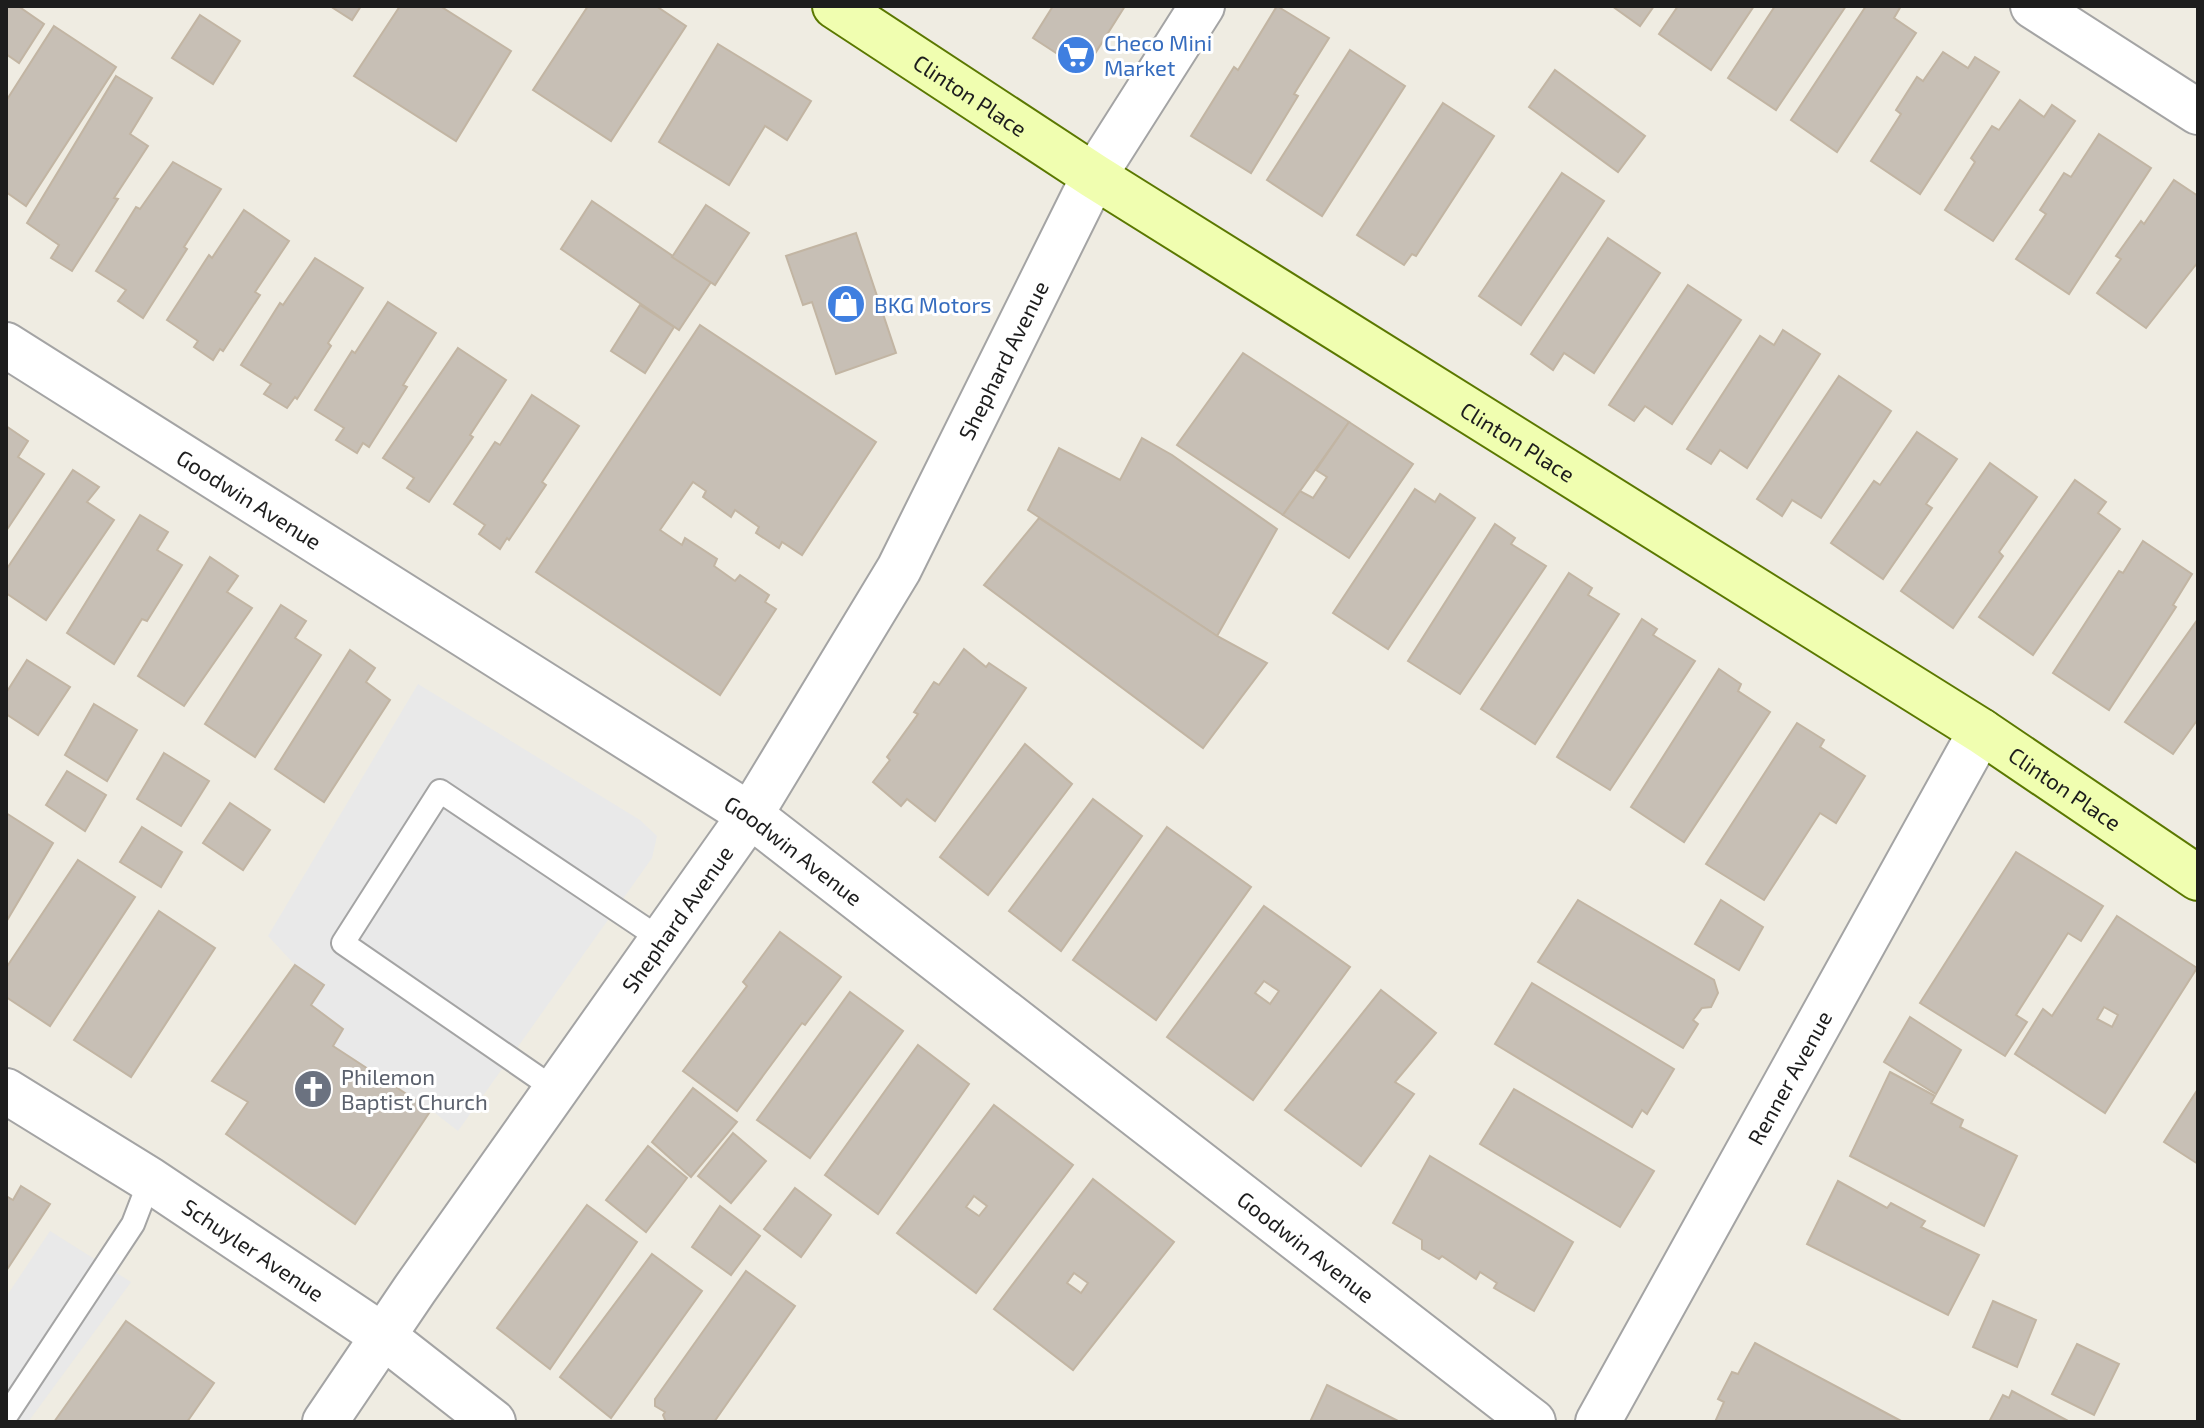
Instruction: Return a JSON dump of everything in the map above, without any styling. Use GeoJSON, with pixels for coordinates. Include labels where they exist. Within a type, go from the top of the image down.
{"type":"FeatureCollection","features":[{"type":"Feature","properties":{"kind":"street","name":"Clinton Place"},"geometry":{"type":"LineString","coordinates":[[835,6],[1094,176],[2194,867]]}},
{"type":"Feature","properties":{"kind":"street","name":"Shephard Avenue"},"geometry":{"type":"LineString","coordinates":[[325,1422],[750,815],[899,569],[1094,176],[1202,6]]}},
{"type":"Feature","properties":{"kind":"street"},"geometry":{"type":"LineString","coordinates":[[2033,6],[2198,112]]}},
{"type":"Feature","properties":{"kind":"street","name":"Goodwin Avenue"},"geometry":{"type":"LineString","coordinates":[[6,345],[750,815],[1533,1422]]}},
{"type":"Feature","properties":{"kind":"street","name":"Renner Avenue"},"geometry":{"type":"LineString","coordinates":[[1598,1422],[1981,731]]}},
{"type":"Feature","properties":{"kind":"street","name":"Schuyler Avenue"},"geometry":{"type":"LineString","coordinates":[[6,1091],[150,1180],[383,1336],[493,1422]]}},
{"type":"Feature","properties":{"kind":"lane"},"geometry":{"type":"LineString","coordinates":[[556,1090],[343,943],[440,791],[662,940]]}},
{"type":"Feature","properties":{"kind":"lane"},"geometry":{"type":"LineString","coordinates":[[6,1416],[133,1224],[150,1180]]}},
{"type":"Feature","properties":{"kind":"shaded area"},"geometry":{"type":"Polygon","coordinates":[[[418,684],[640,820],[657,836],[652,858],[458,1131],[333,1046],[343,1029],[311,1005],[323,985],[295,965],[268,936],[418,684]]]}},
{"type":"Feature","properties":{"kind":"shaded area"},"geometry":{"type":"Polygon","coordinates":[[[50,1231],[131,1282],[28,1422],[6,1422],[6,1297],[50,1231]]]}},
{"type":"Feature","properties":{"kind":"building"},"geometry":{"type":"Polygon","coordinates":[[[6,6],[18,6],[44,24],[19,63],[6,54],[6,6]]]}},
{"type":"Feature","properties":{"kind":"building"},"geometry":{"type":"Polygon","coordinates":[[[330,6],[361,6],[352,20],[330,6]]]}},
{"type":"Feature","properties":{"kind":"building"},"geometry":{"type":"Polygon","coordinates":[[[400,6],[440,6],[511,51],[456,141],[354,76],[400,6]]]}},
{"type":"Feature","properties":{"kind":"building"},"geometry":{"type":"Polygon","coordinates":[[[588,6],[656,6],[686,26],[611,141],[533,90],[588,6]]]}},
{"type":"Feature","properties":{"kind":"building","name":"Checo Mini Market"},"geometry":{"type":"Polygon","coordinates":[[[1053,6],[1125,6],[1084,71],[1033,38],[1053,6]]]}},
{"type":"Feature","properties":{"kind":"building"},"geometry":{"type":"Polygon","coordinates":[[[1277,6],[1329,38],[1251,173],[1191,136],[1234,67],[1238,70],[1277,6]]]}},
{"type":"Feature","properties":{"kind":"building"},"geometry":{"type":"Polygon","coordinates":[[[1612,6],[1654,6],[1640,26],[1612,6]]]}},
{"type":"Feature","properties":{"kind":"building"},"geometry":{"type":"Polygon","coordinates":[[[1678,6],[1754,6],[1711,70],[1659,34],[1678,6]]]}},
{"type":"Feature","properties":{"kind":"building"},"geometry":{"type":"Polygon","coordinates":[[[1775,6],[1846,6],[1776,110],[1728,78],[1775,6]]]}},
{"type":"Feature","properties":{"kind":"building"},"geometry":{"type":"Polygon","coordinates":[[[1866,6],[1901,6],[1894,18],[1916,33],[1837,152],[1791,120],[1866,6]]]}},
{"type":"Feature","properties":{"kind":"building"},"geometry":{"type":"Polygon","coordinates":[[[200,15],[240,41],[213,84],[172,58],[200,15]]]}},
{"type":"Feature","properties":{"kind":"building"},"geometry":{"type":"Polygon","coordinates":[[[54,26],[116,67],[26,206],[6,192],[6,101],[54,26]]]}},
{"type":"Feature","properties":{"kind":"building"},"geometry":{"type":"Polygon","coordinates":[[[718,44],[811,101],[787,140],[765,126],[729,185],[659,142],[718,44]]]}},
{"type":"Feature","properties":{"kind":"building"},"geometry":{"type":"Polygon","coordinates":[[[1350,50],[1405,86],[1322,216],[1267,180],[1350,50]]]}},
{"type":"Feature","properties":{"kind":"building"},"geometry":{"type":"Polygon","coordinates":[[[1943,52],[1968,68],[1975,57],[1999,72],[1920,194],[1871,161],[1901,114],[1896,110],[1917,77],[1923,81],[1943,52]]]}},
{"type":"Feature","properties":{"kind":"building"},"geometry":{"type":"Polygon","coordinates":[[[1555,70],[1645,136],[1618,172],[1529,107],[1555,70]]]}},
{"type":"Feature","properties":{"kind":"building"},"geometry":{"type":"Polygon","coordinates":[[[116,76],[152,98],[130,134],[148,146],[72,271],[51,258],[59,245],[27,223],[116,76]]]}},
{"type":"Feature","properties":{"kind":"building"},"geometry":{"type":"Polygon","coordinates":[[[2020,100],[2044,117],[2052,105],[2075,121],[1993,241],[1945,210],[1975,162],[1971,158],[1992,126],[1999,130],[2020,100]]]}},
{"type":"Feature","properties":{"kind":"building"},"geometry":{"type":"Polygon","coordinates":[[[1443,103],[1494,136],[1416,256],[1412,254],[1404,265],[1357,235],[1443,103]]]}},
{"type":"Feature","properties":{"kind":"building"},"geometry":{"type":"Polygon","coordinates":[[[2099,134],[2151,168],[2069,294],[2016,259],[2046,214],[2040,210],[2064,173],[2071,177],[2099,134]]]}},
{"type":"Feature","properties":{"kind":"building"},"geometry":{"type":"Polygon","coordinates":[[[173,162],[221,189],[143,318],[118,301],[126,290],[96,271],[136,207],[140,209],[173,162]]]}},
{"type":"Feature","properties":{"kind":"building"},"geometry":{"type":"Polygon","coordinates":[[[1562,173],[1604,201],[1521,325],[1479,296],[1562,173]]]}},
{"type":"Feature","properties":{"kind":"building"},"geometry":{"type":"Polygon","coordinates":[[[2174,180],[2198,196],[2198,262],[2146,328],[2097,293],[2121,259],[2116,256],[2141,221],[2144,224],[2174,180]]]}},
{"type":"Feature","properties":{"kind":"building"},"geometry":{"type":"Polygon","coordinates":[[[592,201],[711,282],[679,330],[561,249],[592,201]]]}},
{"type":"Feature","properties":{"kind":"building"},"geometry":{"type":"Polygon","coordinates":[[[706,205],[749,233],[715,285],[672,257],[706,205]]]}},
{"type":"Feature","properties":{"kind":"building"},"geometry":{"type":"Polygon","coordinates":[[[244,210],[289,241],[255,292],[260,295],[223,351],[220,349],[213,360],[194,347],[198,341],[167,320],[209,255],[212,258],[244,210]]]}},
{"type":"Feature","properties":{"kind":"building","name":"BKG Motors"},"geometry":{"type":"Polygon","coordinates":[[[856,233],[896,353],[836,374],[812,302],[803,305],[786,256],[856,233]]]}},
{"type":"Feature","properties":{"kind":"building"},"geometry":{"type":"Polygon","coordinates":[[[1608,238],[1660,273],[1594,373],[1564,353],[1553,370],[1531,354],[1608,238]]]}},
{"type":"Feature","properties":{"kind":"building"},"geometry":{"type":"Polygon","coordinates":[[[315,258],[363,288],[328,343],[331,346],[297,399],[295,397],[287,408],[264,394],[271,384],[241,365],[280,303],[283,305],[315,258]]]}},
{"type":"Feature","properties":{"kind":"building"},"geometry":{"type":"Polygon","coordinates":[[[1688,285],[1741,320],[1672,424],[1645,406],[1634,421],[1609,405],[1688,285]]]}},
{"type":"Feature","properties":{"kind":"building"},"geometry":{"type":"Polygon","coordinates":[[[388,302],[436,333],[369,447],[363,443],[357,453],[336,440],[344,428],[315,410],[388,302]]]}},
{"type":"Feature","properties":{"kind":"building"},"geometry":{"type":"Polygon","coordinates":[[[640,305],[674,327],[645,373],[611,351],[640,305]]]}},
{"type":"Feature","properties":{"kind":"building"},"geometry":{"type":"Polygon","coordinates":[[[700,325],[876,442],[802,555],[782,542],[779,548],[756,533],[759,527],[735,510],[731,517],[703,497],[706,491],[693,482],[660,530],[682,545],[685,538],[717,559],[714,566],[735,581],[740,575],[769,595],[765,602],[776,609],[720,695],[536,572],[700,325]]]}},
{"type":"Feature","properties":{"kind":"building"},"geometry":{"type":"Polygon","coordinates":[[[1783,330],[1820,354],[1747,468],[1720,450],[1711,464],[1687,449],[1760,336],[1774,345],[1783,330]]]}},
{"type":"Feature","properties":{"kind":"building"},"geometry":{"type":"Polygon","coordinates":[[[458,348],[506,380],[470,435],[473,437],[429,502],[407,488],[414,478],[383,458],[458,348]]]}},
{"type":"Feature","properties":{"kind":"building"},"geometry":{"type":"Polygon","coordinates":[[[1243,353],[1349,422],[1283,515],[1177,445],[1243,353]]]}},
{"type":"Feature","properties":{"kind":"building"},"geometry":{"type":"Polygon","coordinates":[[[1839,376],[1891,411],[1821,518],[1792,500],[1782,516],[1757,499],[1839,376]]]}},
{"type":"Feature","properties":{"kind":"building"},"geometry":{"type":"Polygon","coordinates":[[[532,395],[579,426],[542,482],[546,485],[500,549],[479,534],[485,525],[454,504],[495,442],[500,445],[532,395]]]}},
{"type":"Feature","properties":{"kind":"building"},"geometry":{"type":"Polygon","coordinates":[[[1349,422],[1413,464],[1349,558],[1283,515],[1300,491],[1313,498],[1327,477],[1316,470],[1349,422]]]}},
{"type":"Feature","properties":{"kind":"building"},"geometry":{"type":"Polygon","coordinates":[[[6,426],[28,441],[18,457],[44,474],[6,531],[6,426]]]}},
{"type":"Feature","properties":{"kind":"building"},"geometry":{"type":"Polygon","coordinates":[[[1917,432],[1957,459],[1926,504],[1932,508],[1883,579],[1831,543],[1874,481],[1880,485],[1917,432]]]}},
{"type":"Feature","properties":{"kind":"building"},"geometry":{"type":"Polygon","coordinates":[[[1142,438],[1172,455],[1277,529],[1217,636],[1028,510],[1059,448],[1120,480],[1142,438]]]}},
{"type":"Feature","properties":{"kind":"building"},"geometry":{"type":"Polygon","coordinates":[[[1990,463],[2037,497],[1999,552],[2003,556],[1953,628],[1901,591],[1990,463]]]}},
{"type":"Feature","properties":{"kind":"building"},"geometry":{"type":"Polygon","coordinates":[[[73,470],[99,487],[87,502],[114,520],[46,620],[6,593],[6,570],[73,470]]]}},
{"type":"Feature","properties":{"kind":"building"},"geometry":{"type":"Polygon","coordinates":[[[2075,480],[2106,502],[2098,513],[2120,529],[2033,655],[1979,617],[2075,480]]]}},
{"type":"Feature","properties":{"kind":"building"},"geometry":{"type":"Polygon","coordinates":[[[1415,489],[1435,502],[1440,494],[1475,518],[1388,649],[1333,613],[1415,489]]]}},
{"type":"Feature","properties":{"kind":"building"},"geometry":{"type":"Polygon","coordinates":[[[140,515],[168,532],[157,550],[182,565],[147,621],[142,619],[114,664],[67,633],[140,515]]]}},
{"type":"Feature","properties":{"kind":"building"},"geometry":{"type":"Polygon","coordinates":[[[1039,518],[1217,636],[1267,663],[1203,748],[984,585],[1039,518]]]}},
{"type":"Feature","properties":{"kind":"building"},"geometry":{"type":"Polygon","coordinates":[[[1495,524],[1515,538],[1511,544],[1546,566],[1460,694],[1408,661],[1495,524]]]}},
{"type":"Feature","properties":{"kind":"building"},"geometry":{"type":"Polygon","coordinates":[[[2143,541],[2192,574],[2173,605],[2176,607],[2109,710],[2053,673],[2119,571],[2123,573],[2143,541]]]}},
{"type":"Feature","properties":{"kind":"building"},"geometry":{"type":"Polygon","coordinates":[[[210,557],[238,576],[227,592],[252,608],[184,706],[138,676],[210,557]]]}},
{"type":"Feature","properties":{"kind":"building"},"geometry":{"type":"Polygon","coordinates":[[[1569,573],[1592,588],[1588,595],[1619,614],[1535,744],[1481,709],[1569,573]]]}},
{"type":"Feature","properties":{"kind":"building"},"geometry":{"type":"Polygon","coordinates":[[[281,605],[306,621],[295,638],[321,655],[255,757],[205,724],[281,605]]]}},
{"type":"Feature","properties":{"kind":"building"},"geometry":{"type":"Polygon","coordinates":[[[1642,619],[1657,629],[1653,635],[1695,661],[1610,790],[1557,757],[1642,619]]]}},
{"type":"Feature","properties":{"kind":"building"},"geometry":{"type":"Polygon","coordinates":[[[2198,619],[2198,719],[2173,754],[2125,722],[2198,619]]]}},
{"type":"Feature","properties":{"kind":"building"},"geometry":{"type":"Polygon","coordinates":[[[964,649],[986,667],[989,663],[1026,688],[935,821],[907,799],[901,806],[873,782],[890,760],[887,757],[918,714],[914,712],[934,682],[939,685],[964,649]]]}},
{"type":"Feature","properties":{"kind":"building"},"geometry":{"type":"Polygon","coordinates":[[[350,650],[375,668],[366,682],[390,700],[324,802],[275,769],[350,650]]]}},
{"type":"Feature","properties":{"kind":"building"},"geometry":{"type":"Polygon","coordinates":[[[27,660],[70,687],[38,735],[6,714],[6,693],[27,660]]]}},
{"type":"Feature","properties":{"kind":"building"},"geometry":{"type":"Polygon","coordinates":[[[1719,669],[1741,684],[1738,691],[1770,712],[1684,842],[1631,807],[1719,669]]]}},
{"type":"Feature","properties":{"kind":"building"},"geometry":{"type":"Polygon","coordinates":[[[94,704],[137,730],[107,781],[65,755],[94,704]]]}},
{"type":"Feature","properties":{"kind":"building"},"geometry":{"type":"Polygon","coordinates":[[[1797,723],[1824,740],[1820,747],[1865,776],[1836,823],[1820,813],[1764,900],[1706,864],[1797,723]]]}},
{"type":"Feature","properties":{"kind":"building"},"geometry":{"type":"Polygon","coordinates":[[[1025,744],[1072,784],[988,895],[940,857],[1025,744]]]}},
{"type":"Feature","properties":{"kind":"building"},"geometry":{"type":"Polygon","coordinates":[[[164,753],[209,781],[181,826],[137,799],[164,753]]]}},
{"type":"Feature","properties":{"kind":"building"},"geometry":{"type":"Polygon","coordinates":[[[67,771],[106,795],[85,831],[46,805],[67,771]]]}},
{"type":"Feature","properties":{"kind":"building"},"geometry":{"type":"Polygon","coordinates":[[[1093,799],[1142,836],[1061,951],[1009,911],[1093,799]]]}},
{"type":"Feature","properties":{"kind":"building"},"geometry":{"type":"Polygon","coordinates":[[[230,803],[270,830],[243,870],[203,843],[230,803]]]}},
{"type":"Feature","properties":{"kind":"building"},"geometry":{"type":"Polygon","coordinates":[[[6,813],[53,843],[6,922],[6,813]]]}},
{"type":"Feature","properties":{"kind":"building"},"geometry":{"type":"Polygon","coordinates":[[[142,827],[182,852],[161,887],[120,862],[142,827]]]}},
{"type":"Feature","properties":{"kind":"building"},"geometry":{"type":"Polygon","coordinates":[[[1167,827],[1251,887],[1156,1020],[1073,960],[1167,827]]]}},
{"type":"Feature","properties":{"kind":"building"},"geometry":{"type":"Polygon","coordinates":[[[2016,852],[2103,906],[2081,941],[2068,933],[2016,1015],[2027,1022],[2005,1056],[1920,1003],[2016,852]]]}},
{"type":"Feature","properties":{"kind":"building"},"geometry":{"type":"Polygon","coordinates":[[[78,860],[135,897],[50,1026],[6,997],[6,968],[78,860]]]}},
{"type":"Feature","properties":{"kind":"building"},"geometry":{"type":"Polygon","coordinates":[[[1578,900],[1714,980],[1718,993],[1711,1007],[1702,1008],[1693,1020],[1698,1024],[1683,1048],[1538,962],[1578,900]]]}},
{"type":"Feature","properties":{"kind":"building"},"geometry":{"type":"Polygon","coordinates":[[[1721,900],[1763,927],[1739,970],[1695,944],[1721,900]]]}},
{"type":"Feature","properties":{"kind":"building"},"geometry":{"type":"Polygon","coordinates":[[[1264,906],[1350,967],[1253,1100],[1167,1037],[1264,906]],[[1264,981],[1255,993],[1270,1004],[1279,991],[1264,981]]]}},
{"type":"Feature","properties":{"kind":"building"},"geometry":{"type":"Polygon","coordinates":[[[159,911],[215,948],[131,1077],[74,1040],[159,911]]]}},
{"type":"Feature","properties":{"kind":"building"},"geometry":{"type":"Polygon","coordinates":[[[2117,916],[2197,968],[2105,1113],[2015,1054],[2043,1009],[2052,1016],[2117,916]],[[2104,1007],[2097,1019],[2112,1027],[2118,1015],[2104,1007]]]}},
{"type":"Feature","properties":{"kind":"building"},"geometry":{"type":"Polygon","coordinates":[[[780,932],[841,977],[805,1025],[802,1023],[737,1111],[683,1071],[747,986],[743,982],[780,932]]]}},
{"type":"Feature","properties":{"kind":"building","name":"Philemon Baptist Church"},"geometry":{"type":"Polygon","coordinates":[[[295,965],[324,985],[311,1005],[343,1029],[333,1046],[431,1110],[355,1224],[226,1134],[248,1102],[212,1081],[295,965]]]}},
{"type":"Feature","properties":{"kind":"building"},"geometry":{"type":"Polygon","coordinates":[[[1532,983],[1674,1069],[1647,1114],[1642,1110],[1632,1127],[1495,1044],[1532,983]]]}},
{"type":"Feature","properties":{"kind":"building"},"geometry":{"type":"Polygon","coordinates":[[[1381,990],[1436,1033],[1395,1082],[1414,1094],[1361,1166],[1285,1110],[1381,990]]]}},
{"type":"Feature","properties":{"kind":"building"},"geometry":{"type":"Polygon","coordinates":[[[850,992],[903,1031],[810,1158],[757,1120],[850,992]]]}},
{"type":"Feature","properties":{"kind":"building"},"geometry":{"type":"Polygon","coordinates":[[[1910,1017],[1961,1050],[1936,1094],[1884,1062],[1910,1017]]]}},
{"type":"Feature","properties":{"kind":"building"},"geometry":{"type":"Polygon","coordinates":[[[918,1045],[969,1084],[878,1214],[825,1175],[918,1045]]]}},
{"type":"Feature","properties":{"kind":"building"},"geometry":{"type":"Polygon","coordinates":[[[1890,1072],[1935,1096],[1931,1103],[1963,1120],[1960,1127],[2017,1156],[1984,1226],[1850,1156],[1890,1072]]]}},
{"type":"Feature","properties":{"kind":"building"},"geometry":{"type":"Polygon","coordinates":[[[693,1088],[737,1122],[691,1177],[652,1142],[693,1088]]]}},
{"type":"Feature","properties":{"kind":"building"},"geometry":{"type":"Polygon","coordinates":[[[1514,1089],[1654,1171],[1620,1227],[1480,1144],[1514,1089]]]}},
{"type":"Feature","properties":{"kind":"building"},"geometry":{"type":"Polygon","coordinates":[[[2198,1089],[2198,1164],[2164,1142],[2198,1089]]]}},
{"type":"Feature","properties":{"kind":"building"},"geometry":{"type":"Polygon","coordinates":[[[994,1105],[1073,1165],[976,1293],[897,1233],[994,1105]],[[974,1196],[966,1207],[979,1216],[987,1206],[974,1196]]]}},
{"type":"Feature","properties":{"kind":"building"},"geometry":{"type":"Polygon","coordinates":[[[733,1133],[766,1161],[731,1203],[698,1176],[733,1133]]]}},
{"type":"Feature","properties":{"kind":"building"},"geometry":{"type":"Polygon","coordinates":[[[648,1146],[687,1178],[646,1232],[606,1200],[648,1146]]]}},
{"type":"Feature","properties":{"kind":"building"},"geometry":{"type":"Polygon","coordinates":[[[1430,1156],[1573,1242],[1534,1311],[1494,1288],[1497,1283],[1480,1272],[1476,1279],[1442,1256],[1439,1259],[1422,1249],[1422,1240],[1393,1223],[1430,1156]]]}},
{"type":"Feature","properties":{"kind":"building"},"geometry":{"type":"Polygon","coordinates":[[[1093,1179],[1174,1242],[1073,1370],[994,1309],[1093,1179]],[[1074,1273],[1067,1283],[1081,1293],[1088,1283],[1074,1273]]]}},
{"type":"Feature","properties":{"kind":"building"},"geometry":{"type":"Polygon","coordinates":[[[1838,1181],[1887,1208],[1891,1203],[1925,1221],[1921,1227],[1979,1255],[1948,1315],[1807,1244],[1838,1181]]]}},
{"type":"Feature","properties":{"kind":"building"},"geometry":{"type":"Polygon","coordinates":[[[21,1186],[50,1204],[6,1271],[6,1196],[13,1200],[21,1186]]]}},
{"type":"Feature","properties":{"kind":"building"},"geometry":{"type":"Polygon","coordinates":[[[795,1188],[831,1215],[801,1257],[764,1229],[795,1188]]]}},
{"type":"Feature","properties":{"kind":"building"},"geometry":{"type":"Polygon","coordinates":[[[587,1205],[637,1242],[550,1369],[497,1328],[587,1205]]]}},
{"type":"Feature","properties":{"kind":"building"},"geometry":{"type":"Polygon","coordinates":[[[720,1206],[760,1236],[731,1275],[692,1247],[720,1206]]]}},
{"type":"Feature","properties":{"kind":"building"},"geometry":{"type":"Polygon","coordinates":[[[652,1254],[702,1291],[611,1418],[560,1377],[652,1254]]]}},
{"type":"Feature","properties":{"kind":"building"},"geometry":{"type":"Polygon","coordinates":[[[746,1271],[795,1306],[714,1422],[666,1422],[665,1412],[655,1406],[655,1399],[746,1271]]]}},
{"type":"Feature","properties":{"kind":"building"},"geometry":{"type":"Polygon","coordinates":[[[1993,1301],[2036,1320],[2017,1367],[1973,1347],[1993,1301]]]}},
{"type":"Feature","properties":{"kind":"building"},"geometry":{"type":"Polygon","coordinates":[[[126,1321],[214,1383],[187,1422],[54,1422],[126,1321]]]}},
{"type":"Feature","properties":{"kind":"building"},"geometry":{"type":"Polygon","coordinates":[[[1755,1343],[1903,1422],[1715,1422],[1724,1402],[1718,1399],[1732,1372],[1738,1374],[1755,1343]]]}},
{"type":"Feature","properties":{"kind":"building"},"geometry":{"type":"Polygon","coordinates":[[[2077,1344],[2119,1364],[2094,1415],[2052,1394],[2077,1344]]]}},
{"type":"Feature","properties":{"kind":"building"},"geometry":{"type":"Polygon","coordinates":[[[1327,1385],[1400,1422],[1310,1422],[1327,1385]]]}},
{"type":"Feature","properties":{"kind":"building"},"geometry":{"type":"Polygon","coordinates":[[[2012,1391],[2070,1422],[1989,1422],[2003,1395],[2009,1398],[2012,1391]]]}},
{"type":"Feature","properties":{"kind":"place","name":"Checo Mini Market"},"geometry":{"type":"Point","coordinates":[1076,55]}},
{"type":"Feature","properties":{"kind":"place","name":"BKG Motors"},"geometry":{"type":"Point","coordinates":[846,304]}},
{"type":"Feature","properties":{"kind":"place","name":"Philemon Baptist Church"},"geometry":{"type":"Point","coordinates":[313,1089]}}]}
